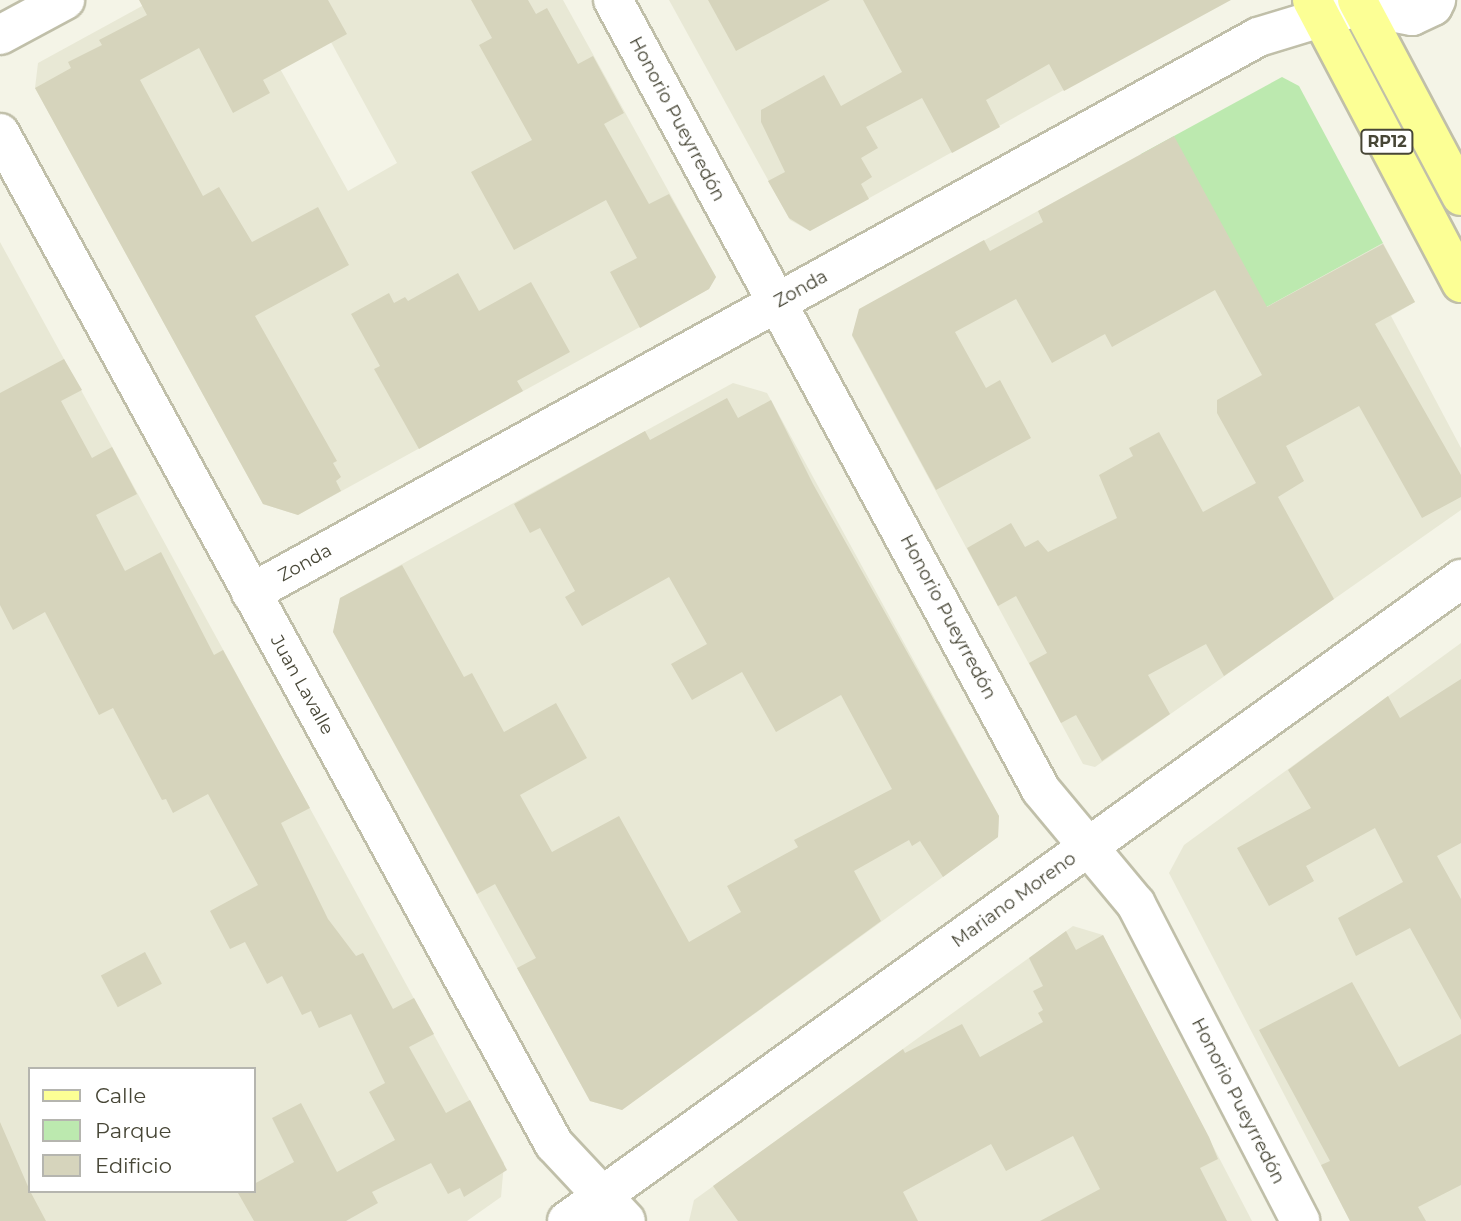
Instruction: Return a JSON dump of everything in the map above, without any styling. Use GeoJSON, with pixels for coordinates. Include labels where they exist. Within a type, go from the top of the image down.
{"type":"FeatureCollection","features":[{"type":"Feature","properties":{"kind":"main road","name":"RP12"},"geometry":{"type":"LineString","coordinates":[[1360,2],[1461,196]]}},
{"type":"Feature","properties":{"kind":"main road","name":"RP12"},"geometry":{"type":"LineString","coordinates":[[1316,9],[1461,283]]}},
{"type":"Feature","properties":{"kind":"street"},"geometry":{"type":"LineString","coordinates":[[0,35],[65,0]]}},
{"type":"Feature","properties":{"kind":"street","name":"Honorio Pueyrredón"},"geometry":{"type":"LineString","coordinates":[[613,0],[1041,790],[1136,904],[1300,1221]]}},
{"type":"Feature","properties":{"kind":"street","name":"Zonda"},"geometry":{"type":"LineString","coordinates":[[251,593],[1258,37],[1316,9],[1360,2],[1412,16],[1433,6],[1436,0]]}},
{"type":"Feature","properties":{"kind":"street","name":"Juan Lavalle"},"geometry":{"type":"LineString","coordinates":[[0,133],[554,1144],[614,1208]]}},
{"type":"Feature","properties":{"kind":"street","name":"Mariano Moreno"},"geometry":{"type":"LineString","coordinates":[[567,1221],[614,1208],[1088,846],[1461,579]]}},
{"type":"Feature","properties":{"kind":"shaded area"},"geometry":{"type":"Polygon","coordinates":[[[153,0],[278,65],[348,191],[397,163],[308,0],[563,0],[716,277],[709,289],[298,515],[263,504],[35,88],[38,63],[153,0]]]}},
{"type":"Feature","properties":{"kind":"shaded area"},"geometry":{"type":"Polygon","coordinates":[[[669,0],[1226,0],[810,231],[790,220],[669,0]]]}},
{"type":"Feature","properties":{"kind":"shaded area"},"geometry":{"type":"Polygon","coordinates":[[[1141,154],[1175,218],[1250,316],[1383,243],[1415,302],[1391,316],[1461,448],[1461,510],[1095,767],[1083,764],[852,336],[860,309],[1141,154]]]}},
{"type":"Feature","properties":{"kind":"shaded area"},"geometry":{"type":"Polygon","coordinates":[[[0,242],[504,1163],[501,1197],[467,1221],[0,1221],[0,242]]]}},
{"type":"Feature","properties":{"kind":"shaded area"},"geometry":{"type":"Polygon","coordinates":[[[733,383],[767,393],[999,816],[998,837],[622,1110],[590,1101],[333,632],[340,598],[733,383]]]}},
{"type":"Feature","properties":{"kind":"shaded area"},"geometry":{"type":"Polygon","coordinates":[[[1461,643],[1461,1221],[1350,1221],[1169,873],[1184,845],[1461,643]]]}},
{"type":"Feature","properties":{"kind":"shaded area"},"geometry":{"type":"Polygon","coordinates":[[[1073,926],[1103,935],[1252,1221],[689,1221],[694,1200],[1073,926]]]}},
{"type":"Feature","properties":{"kind":"green space"},"geometry":{"type":"Polygon","coordinates":[[[1282,77],[1299,86],[1383,243],[1250,316],[1175,218],[1141,154],[1282,77]]]}},
{"type":"Feature","properties":{"kind":"building"},"geometry":{"type":"Polygon","coordinates":[[[139,0],[328,0],[347,34],[263,80],[270,93],[233,113],[199,48],[140,80],[203,196],[219,187],[252,242],[318,207],[349,265],[255,316],[337,461],[333,463],[341,477],[336,481],[341,491],[298,515],[263,504],[35,88],[71,68],[68,62],[102,45],[99,40],[147,15],[139,0]]]}},
{"type":"Feature","properties":{"kind":"building"},"geometry":{"type":"Polygon","coordinates":[[[471,0],[528,0],[536,14],[547,8],[578,64],[593,56],[624,113],[604,124],[649,204],[669,194],[716,277],[709,289],[640,328],[610,272],[637,258],[606,200],[514,250],[471,172],[532,140],[479,45],[492,38],[471,0]]]}},
{"type":"Feature","properties":{"kind":"building"},"geometry":{"type":"Polygon","coordinates":[[[708,0],[830,0],[736,51],[708,0]]]}},
{"type":"Feature","properties":{"kind":"building"},"geometry":{"type":"Polygon","coordinates":[[[863,0],[1231,0],[1064,91],[1049,64],[986,100],[1000,127],[952,153],[922,98],[866,127],[878,148],[861,158],[872,177],[861,184],[869,199],[810,231],[789,218],[768,181],[785,172],[761,122],[761,110],[824,75],[841,106],[902,72],[863,0]]]}},
{"type":"Feature","properties":{"kind":"building"},"geometry":{"type":"Polygon","coordinates":[[[1174,136],[1267,307],[1383,244],[1415,302],[1375,324],[1461,475],[1461,497],[1422,518],[1359,406],[1286,446],[1304,481],[1278,497],[1334,599],[1224,676],[1206,644],[1148,675],[1170,714],[1102,761],[1076,715],[1061,723],[1029,663],[1047,653],[1016,596],[998,606],[967,548],[1011,523],[1025,547],[1038,540],[1048,552],[1117,518],[1099,475],[1133,456],[1129,448],[1159,432],[1203,512],[1256,483],[1217,413],[1217,400],[1262,375],[1215,290],[1112,347],[1105,334],[1052,363],[1016,299],[955,332],[986,388],[1000,380],[1031,438],[936,490],[852,335],[859,309],[984,240],[990,251],[1043,222],[1038,211],[1174,136]]]}},
{"type":"Feature","properties":{"kind":"building"},"geometry":{"type":"Polygon","coordinates":[[[458,273],[479,311],[531,282],[570,352],[517,381],[523,391],[419,449],[374,369],[380,366],[351,314],[389,293],[394,303],[405,297],[408,301],[458,273]]]}},
{"type":"Feature","properties":{"kind":"building"},"geometry":{"type":"Polygon","coordinates":[[[64,359],[82,390],[61,401],[92,458],[112,447],[137,494],[96,515],[125,571],[161,552],[214,655],[223,650],[310,808],[281,823],[328,919],[356,956],[363,953],[393,1009],[414,998],[434,1034],[409,1047],[446,1113],[470,1100],[507,1170],[464,1197],[460,1188],[448,1194],[431,1163],[372,1192],[378,1203],[346,1221],[254,1221],[238,1193],[256,1193],[256,1183],[294,1162],[272,1118],[301,1103],[337,1172],[395,1140],[369,1092],[385,1083],[351,1014],[319,1028],[311,1011],[302,1015],[282,976],[267,984],[245,942],[230,949],[210,911],[258,885],[208,794],[173,813],[166,799],[162,800],[113,708],[99,715],[45,612],[13,630],[0,605],[0,393],[64,359]]]}},
{"type":"Feature","properties":{"kind":"building"},"geometry":{"type":"Polygon","coordinates":[[[727,398],[738,418],[771,400],[813,484],[999,816],[998,837],[943,877],[920,841],[912,846],[909,840],[854,871],[881,921],[622,1110],[590,1101],[517,968],[536,958],[495,884],[477,894],[333,632],[340,598],[402,565],[464,677],[472,673],[504,732],[556,703],[587,758],[520,795],[552,852],[619,816],[689,942],[741,912],[727,886],[798,847],[794,840],[892,789],[841,695],[776,732],[742,672],[692,700],[671,664],[707,644],[669,577],[582,626],[565,597],[575,591],[540,528],[530,533],[514,504],[645,431],[650,440],[727,398]]]}},
{"type":"Feature","properties":{"kind":"building"},"geometry":{"type":"Polygon","coordinates":[[[1461,679],[1461,843],[1437,856],[1461,899],[1461,1020],[1410,928],[1356,956],[1338,918],[1403,882],[1375,828],[1306,866],[1314,881],[1269,906],[1237,848],[1311,808],[1288,770],[1388,696],[1400,718],[1461,679]]]}},
{"type":"Feature","properties":{"kind":"building"},"geometry":{"type":"Polygon","coordinates":[[[1066,931],[1076,950],[1103,935],[1209,1137],[1218,1159],[1200,1168],[1227,1221],[1040,1221],[1100,1189],[1073,1136],[1006,1171],[991,1144],[903,1192],[918,1221],[738,1221],[713,1186],[903,1049],[905,1053],[962,1024],[980,1057],[1043,1022],[1038,1013],[1043,1010],[1033,991],[1043,986],[1029,958],[1066,931]]]}},
{"type":"Feature","properties":{"kind":"building"},"geometry":{"type":"Polygon","coordinates":[[[145,952],[162,984],[118,1007],[101,975],[145,952]]]}},
{"type":"Feature","properties":{"kind":"building"},"geometry":{"type":"Polygon","coordinates":[[[1352,982],[1399,1067],[1461,1034],[1461,1185],[1418,1207],[1426,1221],[1350,1221],[1321,1165],[1330,1161],[1259,1030],[1352,982]]]}},
{"type":"Feature","properties":{"kind":"building"},"geometry":{"type":"Polygon","coordinates":[[[0,1122],[28,1186],[28,1193],[31,1193],[46,1221],[0,1221],[0,1122]]]}}]}
